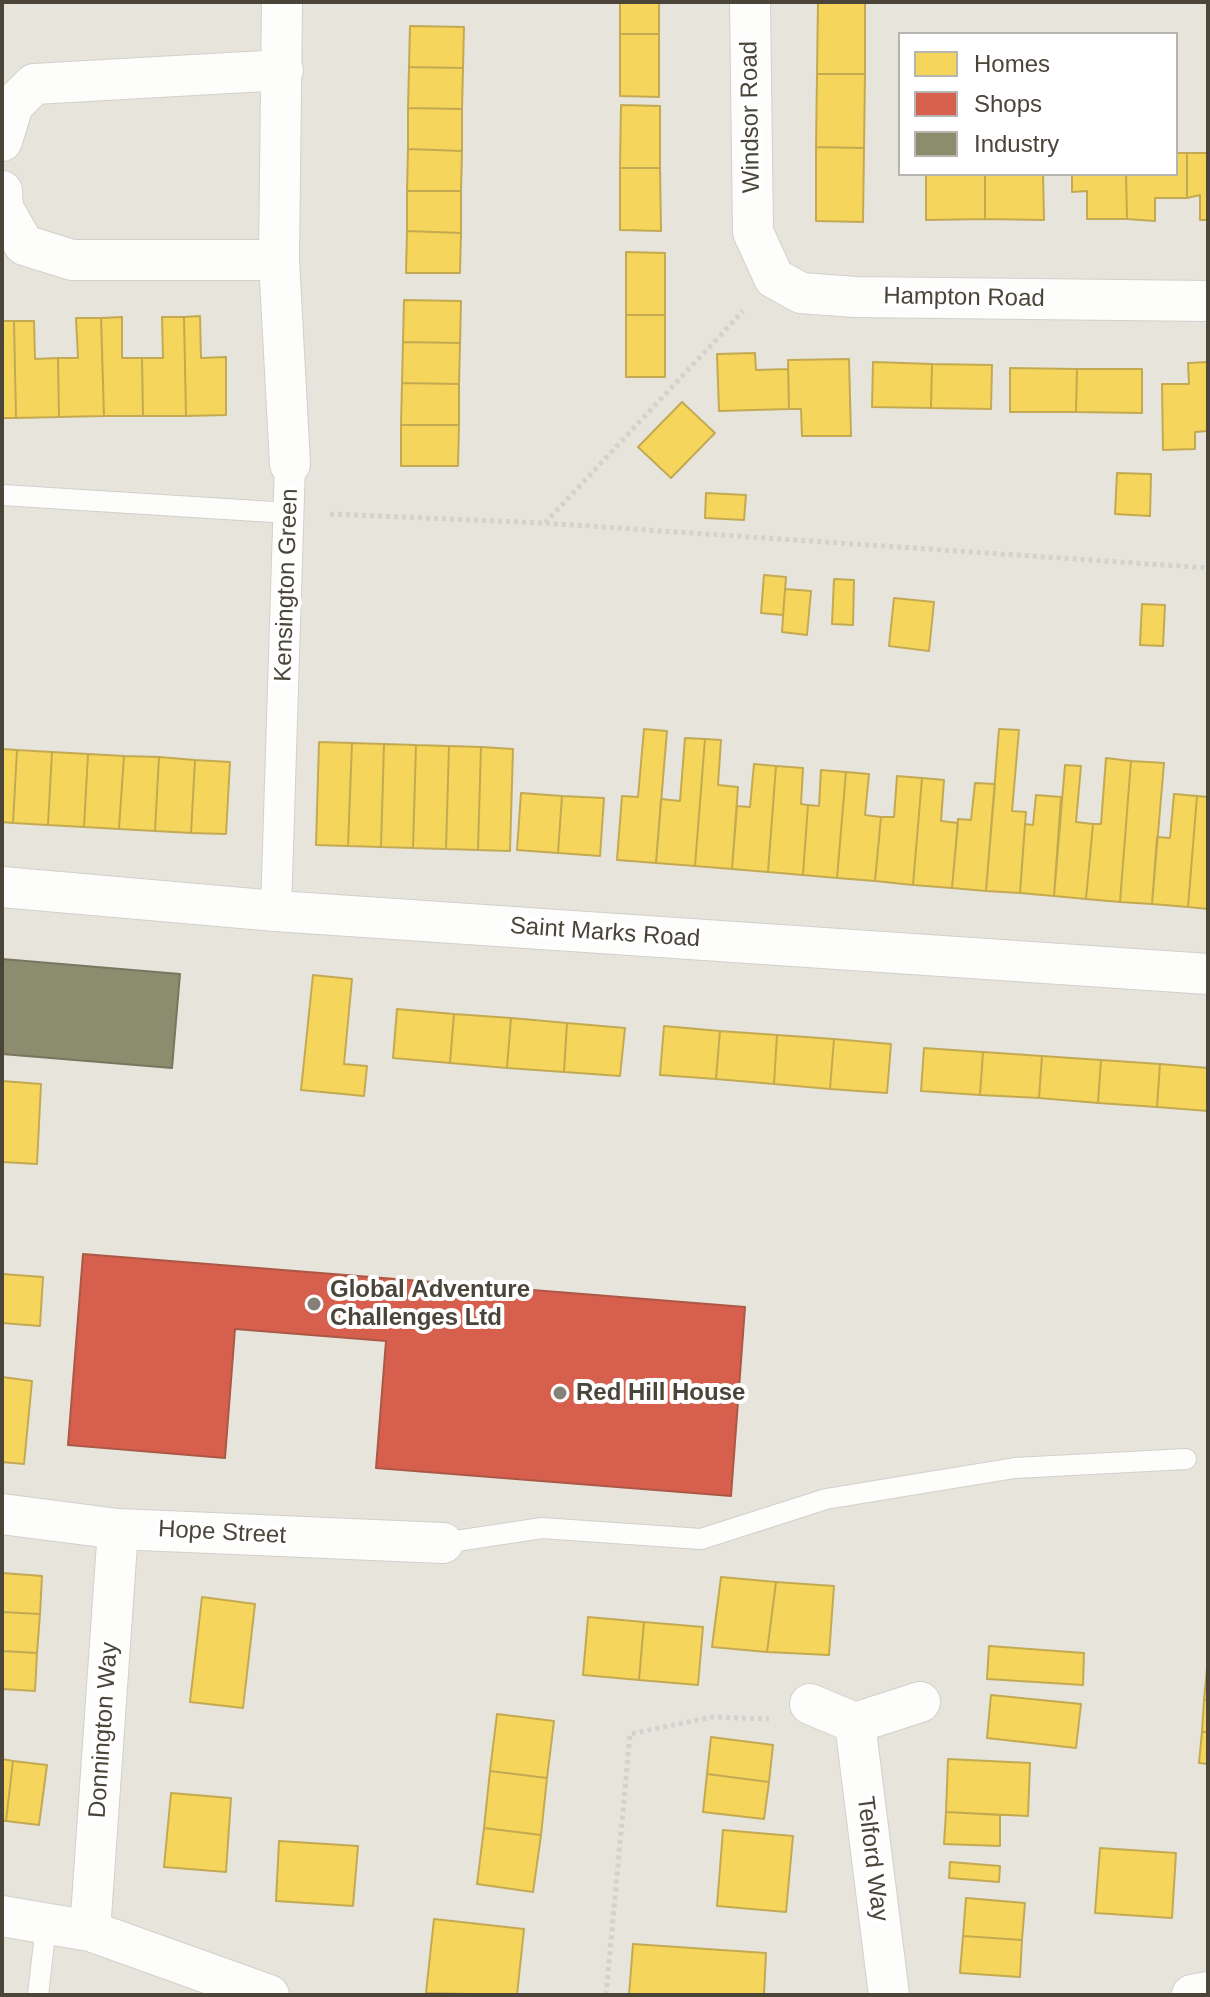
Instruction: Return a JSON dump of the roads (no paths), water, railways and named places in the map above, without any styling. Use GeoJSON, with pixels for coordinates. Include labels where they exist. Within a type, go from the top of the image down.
{"type":"FeatureCollection","features":[{"type":"Feature","properties":{"kind":"street","name":"Kensington Green"},"geometry":{"type":"LineString","coordinates":[[276,911],[290,464],[279,260],[282,2]]}},
{"type":"Feature","properties":{"kind":"street","name":"Windsor Road"},"geometry":{"type":"LineString","coordinates":[[750,2],[753,232],[774,278]]}},
{"type":"Feature","properties":{"kind":"street"},"geometry":{"type":"LineString","coordinates":[[2,141],[13,105],[34,84],[283,70]]}},
{"type":"Feature","properties":{"kind":"street"},"geometry":{"type":"LineString","coordinates":[[2,191],[3,208],[24,245],[72,260],[279,260]]}},
{"type":"Feature","properties":{"kind":"street","name":"Hampton Road"},"geometry":{"type":"LineString","coordinates":[[774,278],[801,293],[855,297],[1208,301]]}},
{"type":"Feature","properties":{"kind":"street","name":"Saint Marks Road"},"geometry":{"type":"LineString","coordinates":[[2,887],[276,911],[1208,974]]}},
{"type":"Feature","properties":{"kind":"street","name":"Hope Street"},"geometry":{"type":"LineString","coordinates":[[2,1514],[118,1529],[443,1543]]}},
{"type":"Feature","properties":{"kind":"street","name":"Donnington Way"},"geometry":{"type":"LineString","coordinates":[[90,1931],[118,1529]]}},
{"type":"Feature","properties":{"kind":"street"},"geometry":{"type":"LineString","coordinates":[[810,1704],[855,1723],[920,1702]]}},
{"type":"Feature","properties":{"kind":"street","name":"Telford Way"},"geometry":{"type":"LineString","coordinates":[[855,1723],[889,1995]]}},
{"type":"Feature","properties":{"kind":"street"},"geometry":{"type":"LineString","coordinates":[[2,1916],[90,1931],[269,1995]]}},
{"type":"Feature","properties":{"kind":"street"},"geometry":{"type":"LineString","coordinates":[[1192,1995],[1208,1992]]}},
{"type":"Feature","properties":{"kind":"lane"},"geometry":{"type":"LineString","coordinates":[[2,495],[289,513]]}},
{"type":"Feature","properties":{"kind":"lane"},"geometry":{"type":"LineString","coordinates":[[443,1543],[542,1528],[701,1539],[826,1499],[909,1485],[1015,1468],[1186,1459]]}},
{"type":"Feature","properties":{"kind":"lane"},"geometry":{"type":"LineString","coordinates":[[38,1995],[46,1925]]}},
{"type":"Feature","properties":{"kind":"place","name":"Global Adventure Challenges Ltd"},"geometry":{"type":"Point","coordinates":[314,1304]}},
{"type":"Feature","properties":{"kind":"place","name":"Red Hill House"},"geometry":{"type":"Point","coordinates":[560,1393]}}]}
